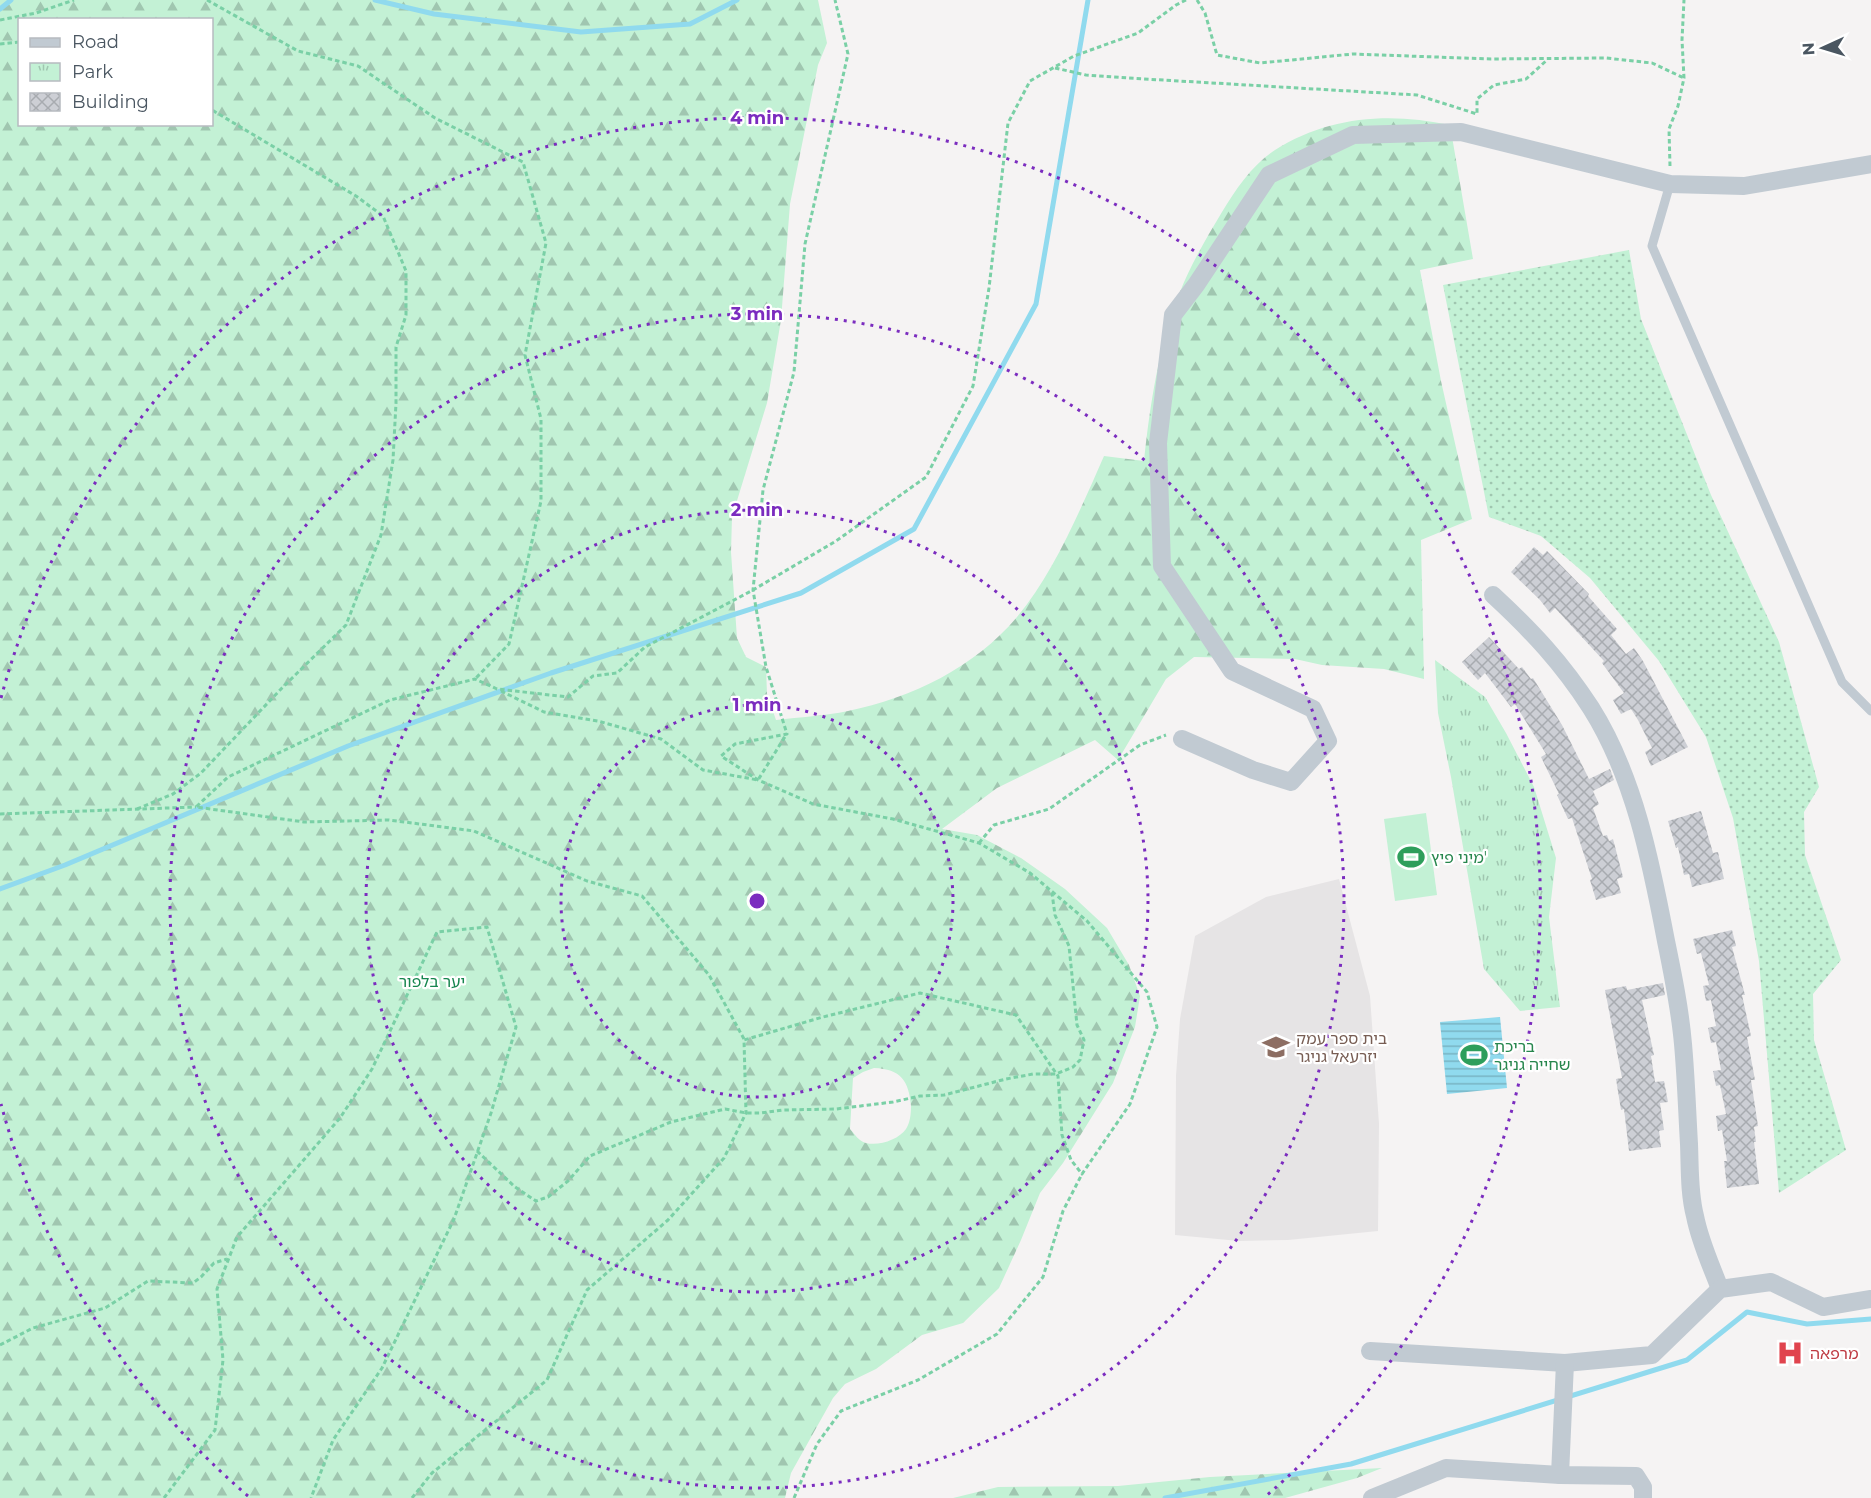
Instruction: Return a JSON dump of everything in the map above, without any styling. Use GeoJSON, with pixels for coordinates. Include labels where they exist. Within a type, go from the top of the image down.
{"type":"FeatureCollection","features":[{"type":"Feature","properties":{"kind":"street"},"geometry":{"type":"LineString","coordinates":[[1182,739],[1253,770],[1291,782],[1328,741],[1313,709],[1232,671],[1162,567],[1158,443],[1173,315],[1196,285],[1269,175],[1353,135],[1461,132],[1670,184],[1744,186],[1871,164]]}},
{"type":"Feature","properties":{"kind":"street"},"geometry":{"type":"LineString","coordinates":[[1493,595],[1533,633],[1592,710],[1615,755],[1630,795],[1645,845],[1674,981],[1683,1041],[1690,1181],[1694,1214],[1720,1289]]}},
{"type":"Feature","properties":{"kind":"street"},"geometry":{"type":"LineString","coordinates":[[1370,1351],[1565,1363],[1652,1355],[1720,1289],[1771,1282],[1823,1307],[1871,1299]]}},
{"type":"Feature","properties":{"kind":"street"},"geometry":{"type":"LineString","coordinates":[[1560,1475],[1565,1363]]}},
{"type":"Feature","properties":{"kind":"street"},"geometry":{"type":"LineString","coordinates":[[1372,1498],[1446,1468],[1560,1475],[1636,1476],[1641,1482],[1644,1498]]}},
{"type":"Feature","properties":{"kind":"lane"},"geometry":{"type":"LineString","coordinates":[[1670,184],[1652,246],[1842,682],[1871,711]]}},
{"type":"Feature","properties":{"kind":"path"},"geometry":{"type":"LineString","coordinates":[[0,20],[36,13],[74,0]]}},
{"type":"Feature","properties":{"kind":"path"},"geometry":{"type":"LineString","coordinates":[[196,807],[228,777],[390,700],[475,679],[509,644],[541,501],[541,419],[525,355],[546,243],[523,162],[435,118],[358,66],[298,51],[207,0]]}},
{"type":"Feature","properties":{"kind":"path"},"geometry":{"type":"LineString","coordinates":[[758,780],[787,734],[766,667],[753,590],[763,490],[794,372],[805,244],[848,54],[836,0]]}},
{"type":"Feature","properties":{"kind":"path"},"geometry":{"type":"LineString","coordinates":[[497,689],[568,697],[593,676],[617,673],[645,647],[753,590],[836,541],[926,477],[973,386],[989,288],[1008,123],[1030,81],[1074,56],[1138,33],[1186,0]]}},
{"type":"Feature","properties":{"kind":"path"},"geometry":{"type":"LineString","coordinates":[[1197,0],[1205,13],[1217,55],[1260,63],[1353,54],[1491,59],[1606,58],[1652,63],[1684,78]]}},
{"type":"Feature","properties":{"kind":"path"},"geometry":{"type":"LineString","coordinates":[[1670,184],[1669,129],[1678,106],[1684,78],[1682,40],[1684,0]]}},
{"type":"Feature","properties":{"kind":"path"},"geometry":{"type":"LineString","coordinates":[[0,44],[18,42]]}},
{"type":"Feature","properties":{"kind":"path"},"geometry":{"type":"LineString","coordinates":[[1053,68],[1086,75],[1117,78],[1417,95],[1477,114],[1477,99],[1494,85],[1526,80],[1548,59]]}},
{"type":"Feature","properties":{"kind":"path"},"geometry":{"type":"LineString","coordinates":[[137,809],[173,794],[201,773],[346,625],[381,535],[393,460],[396,347],[406,315],[406,271],[383,216],[356,196],[213,112]]}},
{"type":"Feature","properties":{"kind":"path"},"geometry":{"type":"LineString","coordinates":[[475,679],[543,712],[598,721],[661,739],[703,770],[758,780]]}},
{"type":"Feature","properties":{"kind":"path"},"geometry":{"type":"LineString","coordinates":[[787,734],[735,744],[721,756],[758,780],[813,804],[893,819],[979,843],[1030,873],[1087,921],[1147,992],[1157,1027],[1131,1104],[1082,1174],[1063,1211],[1042,1277],[996,1334],[918,1380],[841,1411],[817,1444],[794,1498]]}},
{"type":"Feature","properties":{"kind":"path"},"geometry":{"type":"LineString","coordinates":[[979,843],[994,825],[1049,809],[1140,745],[1165,734],[1182,739]]}},
{"type":"Feature","properties":{"kind":"path"},"geometry":{"type":"LineString","coordinates":[[0,814],[196,807],[304,822],[389,820],[474,831],[587,881],[642,896],[709,975],[744,1040],[746,1113],[724,1158],[668,1220],[587,1290],[547,1380],[432,1473],[412,1498]]}},
{"type":"Feature","properties":{"kind":"path"},"geometry":{"type":"LineString","coordinates":[[477,1151],[514,1187],[536,1201],[548,1197],[568,1181],[590,1156],[671,1122],[725,1109],[746,1113],[836,1109],[893,1102],[920,1096],[944,1095],[1024,1075],[1056,1074],[1073,1067],[1080,1060],[1084,1040],[1077,1024],[1069,946],[1055,915],[1052,891]]}},
{"type":"Feature","properties":{"kind":"path"},"geometry":{"type":"LineString","coordinates":[[164,1498],[215,1430],[224,1360],[217,1289],[237,1237],[340,1118],[372,1069],[437,932],[487,927],[516,1027],[477,1151],[448,1229],[382,1368],[333,1440],[311,1498]]}},
{"type":"Feature","properties":{"kind":"path"},"geometry":{"type":"LineString","coordinates":[[744,1040],[823,1017],[920,993],[1016,1015],[1056,1074],[1062,1135],[1071,1160],[1082,1174]]}},
{"type":"Feature","properties":{"kind":"path"},"geometry":{"type":"LineString","coordinates":[[0,1345],[33,1328],[105,1308],[148,1281],[193,1282],[214,1263],[227,1258]]}},
{"type":"Feature","properties":{"kind":"shaded area","name":"בית ספר עמק יזרעאל גניגר"},"geometry":{"type":"Polygon","coordinates":[[[1339,879],[1370,996],[1379,1124],[1378,1231],[1288,1240],[1239,1241],[1175,1235],[1176,1076],[1180,1019],[1195,936],[1266,897],[1339,879]]]}},
{"type":"Feature","properties":{"kind":"green space","name":"יער בלפור"},"geometry":{"type":"Polygon","coordinates":[[[0,0],[818,0],[827,43],[818,65],[790,204],[781,320],[767,403],[732,517],[731,552],[737,638],[746,657],[766,667],[767,694],[776,720],[848,711],[919,689],[941,678],[982,651],[1017,617],[1055,560],[1104,456],[1144,461],[1156,375],[1166,333],[1180,292],[1194,261],[1222,212],[1239,186],[1259,163],[1275,150],[1295,139],[1338,124],[1382,118],[1450,125],[1473,259],[1420,270],[1441,381],[1472,519],[1421,540],[1424,679],[1384,669],[1322,665],[1295,659],[1194,657],[1166,679],[1118,760],[1095,740],[997,788],[942,829],[977,835],[1021,858],[1065,889],[1107,928],[1129,965],[1140,996],[1135,1027],[1113,1083],[1063,1163],[1040,1193],[999,1288],[963,1323],[922,1335],[876,1369],[845,1384],[833,1398],[791,1473],[785,1498],[0,1498],[0,0]],[[874,1068],[853,1078],[850,1129],[865,1143],[877,1144],[897,1137],[906,1129],[910,1118],[910,1097],[906,1083],[897,1074],[874,1068]]]}},
{"type":"Feature","properties":{"kind":"green space"},"geometry":{"type":"Polygon","coordinates":[[[1629,250],[1641,319],[1711,495],[1779,642],[1819,787],[1804,812],[1805,855],[1841,960],[1813,994],[1814,1040],[1846,1150],[1779,1193],[1759,961],[1733,818],[1706,737],[1659,661],[1590,578],[1541,536],[1489,517],[1443,285],[1629,250]]]}},
{"type":"Feature","properties":{"kind":"green space"},"geometry":{"type":"Polygon","coordinates":[[[1435,660],[1485,697],[1534,787],[1556,858],[1549,917],[1560,1007],[1520,1011],[1484,969],[1438,713],[1435,660]]]}},
{"type":"Feature","properties":{"kind":"green space","name":"מיני פיץ'"},"geometry":{"type":"Polygon","coordinates":[[[1426,813],[1437,895],[1395,901],[1384,819],[1426,813]]]}},
{"type":"Feature","properties":{"kind":"green space"},"geometry":{"type":"Polygon","coordinates":[[[1382,1468],[1357,1478],[1285,1498],[953,1498],[998,1487],[1118,1486],[1210,1477],[1382,1468]]]}},
{"type":"Feature","properties":{"kind":"water","name":"בריכת שחייה גניגר"},"geometry":{"type":"Polygon","coordinates":[[[1500,1017],[1507,1088],[1447,1094],[1440,1022],[1500,1017]]]}},
{"type":"Feature","properties":{"kind":"building"},"geometry":{"type":"Polygon","coordinates":[[[1534,547],[1543,555],[1547,551],[1589,594],[1588,596],[1617,629],[1611,635],[1626,654],[1634,648],[1688,747],[1651,766],[1645,752],[1652,748],[1631,709],[1621,714],[1613,700],[1624,693],[1602,663],[1604,661],[1555,608],[1550,613],[1511,572],[1534,547]]]}},
{"type":"Feature","properties":{"kind":"building"},"geometry":{"type":"Polygon","coordinates":[[[1489,637],[1519,669],[1522,667],[1531,679],[1533,678],[1562,725],[1589,779],[1610,769],[1614,780],[1593,791],[1599,804],[1593,808],[1603,836],[1607,835],[1609,841],[1613,839],[1623,877],[1617,879],[1621,893],[1596,900],[1590,880],[1592,879],[1572,818],[1568,819],[1541,757],[1546,754],[1515,704],[1511,707],[1485,673],[1478,680],[1462,662],[1489,637]]]}},
{"type":"Feature","properties":{"kind":"building"},"geometry":{"type":"Polygon","coordinates":[[[1701,811],[1713,853],[1718,852],[1724,879],[1692,887],[1689,874],[1684,875],[1678,847],[1676,848],[1668,821],[1701,811]]]}},
{"type":"Feature","properties":{"kind":"building"},"geometry":{"type":"Polygon","coordinates":[[[1732,930],[1736,946],[1732,947],[1745,995],[1742,995],[1751,1036],[1747,1037],[1755,1080],[1751,1080],[1758,1126],[1754,1127],[1756,1142],[1754,1142],[1759,1184],[1727,1188],[1724,1161],[1727,1161],[1722,1130],[1718,1131],[1716,1116],[1726,1114],[1720,1085],[1716,1086],[1713,1071],[1721,1070],[1716,1042],[1711,1043],[1708,1028],[1716,1026],[1711,1000],[1706,1001],[1703,986],[1709,985],[1701,953],[1697,954],[1693,939],[1732,930]]]}},
{"type":"Feature","properties":{"kind":"building"},"geometry":{"type":"Polygon","coordinates":[[[1663,983],[1665,995],[1642,1000],[1654,1055],[1651,1056],[1655,1082],[1664,1081],[1668,1102],[1660,1103],[1664,1130],[1659,1131],[1661,1147],[1629,1151],[1624,1109],[1621,1110],[1616,1079],[1622,1078],[1605,990],[1626,986],[1627,990],[1663,983]]]}},
{"type":"Feature","properties":{"kind":"waterway"},"geometry":{"type":"LineString","coordinates":[[0,9],[11,0]]}},
{"type":"Feature","properties":{"kind":"waterway"},"geometry":{"type":"LineString","coordinates":[[375,0],[434,14],[581,32],[690,24],[737,0]]}},
{"type":"Feature","properties":{"kind":"waterway"},"geometry":{"type":"LineString","coordinates":[[0,889],[65,865],[348,746],[551,673],[801,593],[914,529],[1036,304],[1088,0]]}},
{"type":"Feature","properties":{"kind":"waterway"},"geometry":{"type":"LineString","coordinates":[[1165,1498],[1351,1464],[1687,1360],[1747,1312],[1807,1324],[1871,1319]]}},
{"type":"Feature","properties":{"kind":"place","name":"מיני פיץ'"},"geometry":{"type":"Point","coordinates":[1411,857]}},
{"type":"Feature","properties":{"kind":"place","name":"בית ספר עמק יזרעאל גניגר"},"geometry":{"type":"Point","coordinates":[1276,1047]}},
{"type":"Feature","properties":{"kind":"place","name":"בריכת שחייה גניגר"},"geometry":{"type":"Point","coordinates":[1474,1055]}},
{"type":"Feature","properties":{"kind":"place","name":"מרפאה"},"geometry":{"type":"Point","coordinates":[1790,1353]}}]}
